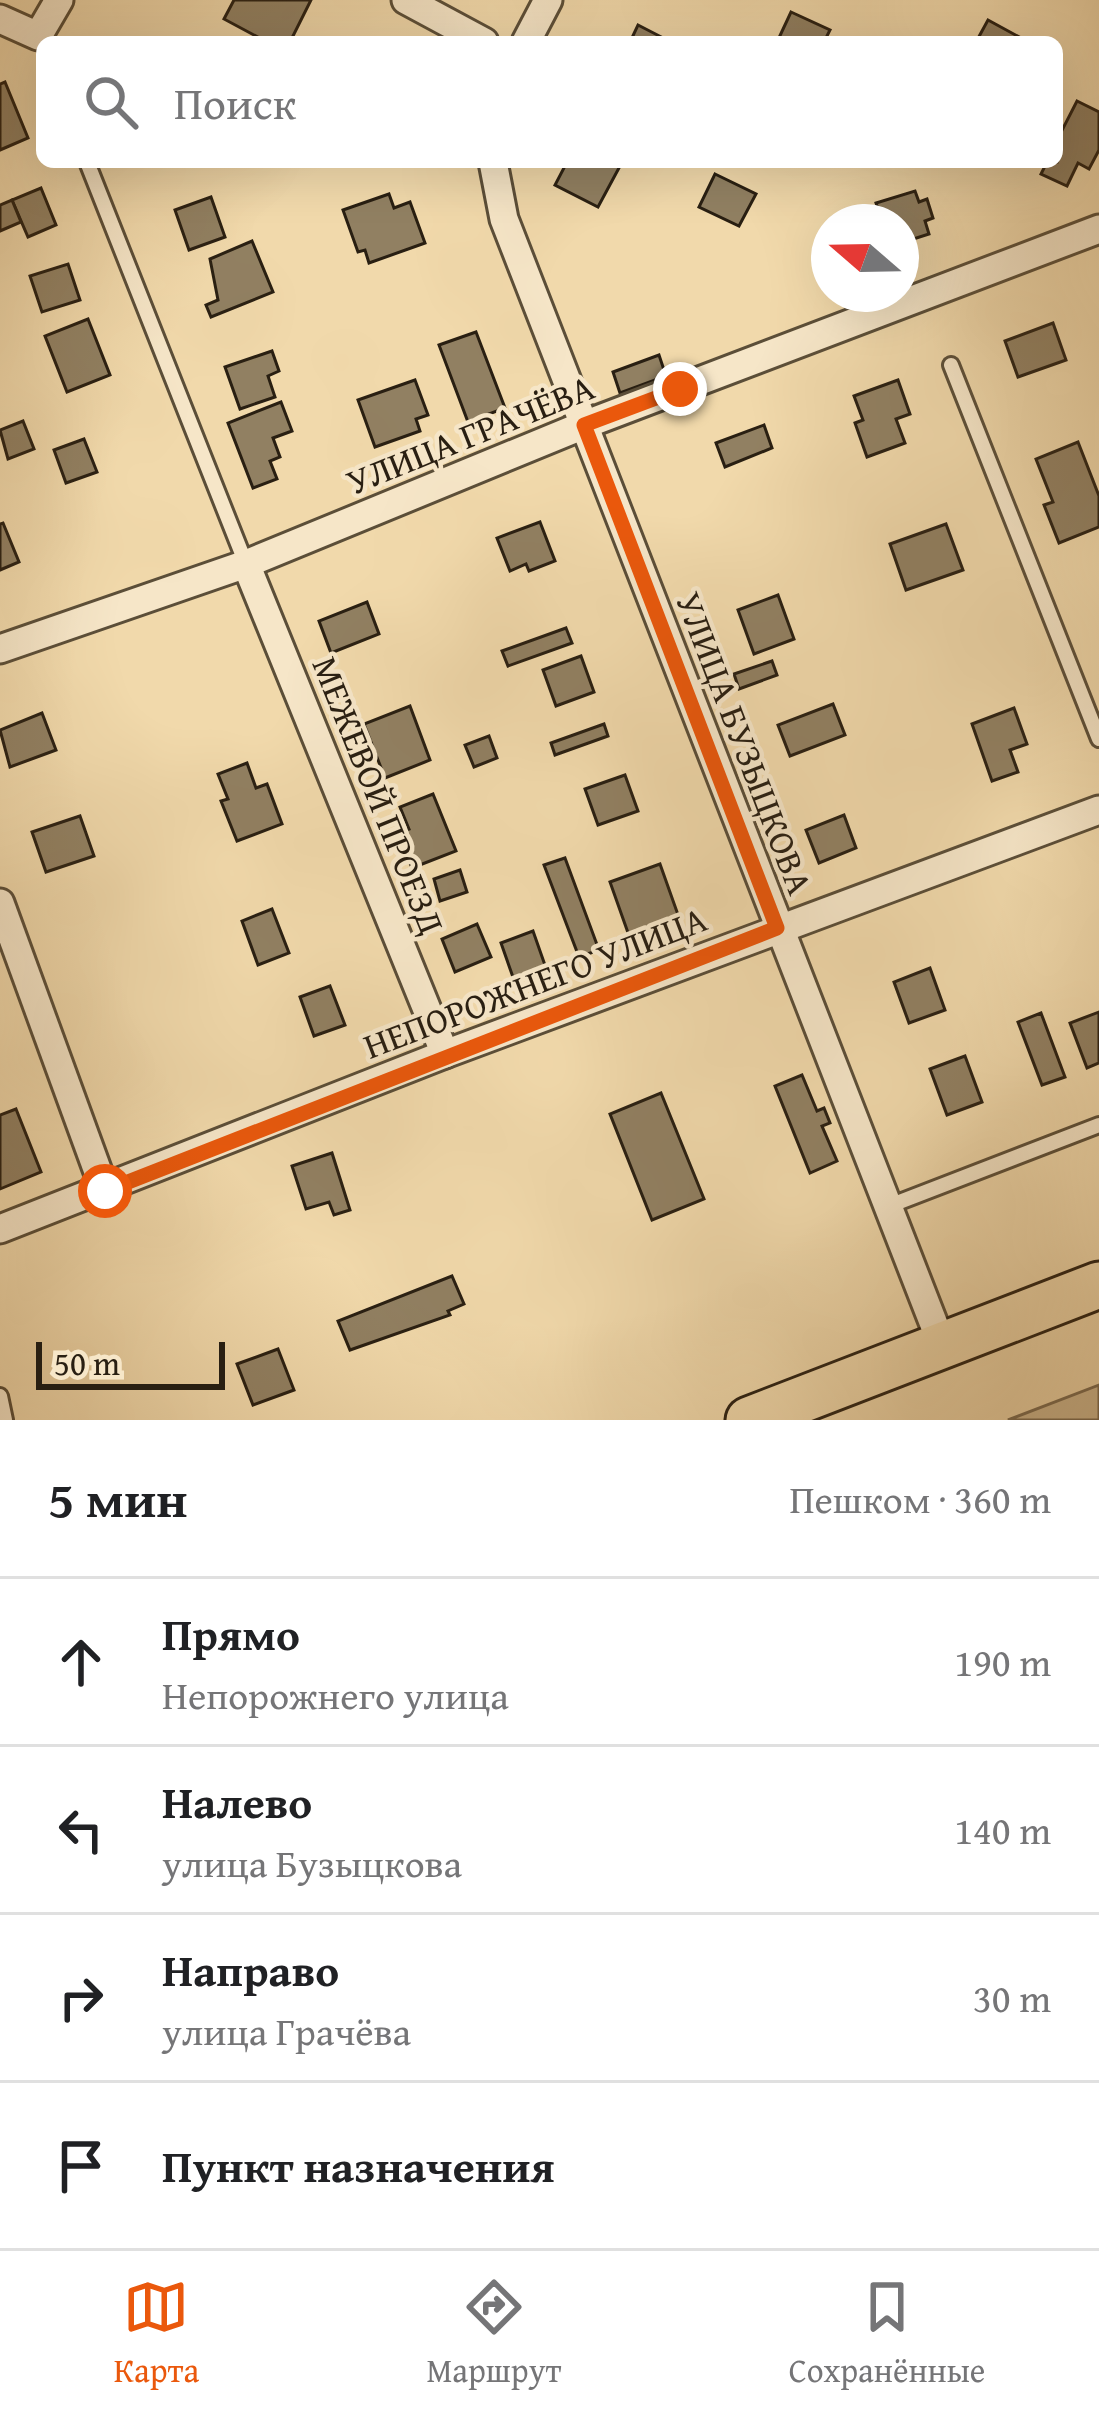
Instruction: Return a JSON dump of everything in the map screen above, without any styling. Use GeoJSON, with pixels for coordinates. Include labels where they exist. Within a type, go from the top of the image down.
{"type":"FeatureCollection","features":[{"type":"Feature","properties":{"kind":"main road"},"geometry":{"type":"LineString","coordinates":[[749,1420],[1099,1286]]}},
{"type":"Feature","properties":{"kind":"street"},"geometry":{"type":"LineString","coordinates":[[43,36],[59,0]]}},
{"type":"Feature","properties":{"kind":"street"},"geometry":{"type":"LineString","coordinates":[[406,0],[473,36]]}},
{"type":"Feature","properties":{"kind":"street"},"geometry":{"type":"LineString","coordinates":[[529,36],[548,0]]}},
{"type":"Feature","properties":{"kind":"street"},"geometry":{"type":"LineString","coordinates":[[0,19],[36,40]]}},
{"type":"Feature","properties":{"kind":"street","name":"УЛИЦА БУЗЫЦКОВА"},"geometry":{"type":"LineString","coordinates":[[494,168],[504,219],[942,1345]]}},
{"type":"Feature","properties":{"kind":"street","name":"УЛИЦА ГРАЧЁВА"},"geometry":{"type":"LineString","coordinates":[[0,649],[246,564],[584,425],[1099,229]]}},
{"type":"Feature","properties":{"kind":"street","name":"МЕЖЕВОЙ ПРОЕЗД"},"geometry":{"type":"LineString","coordinates":[[246,564],[445,1054]]}},
{"type":"Feature","properties":{"kind":"street","name":"НЕПОРОЖНЕГО УЛИЦА"},"geometry":{"type":"LineString","coordinates":[[0,1228],[105,1191],[445,1054],[1099,810]]}},
{"type":"Feature","properties":{"kind":"street"},"geometry":{"type":"LineString","coordinates":[[0,903],[105,1191]]}},
{"type":"Feature","properties":{"kind":"lane"},"geometry":{"type":"LineString","coordinates":[[89,168],[246,564]]}},
{"type":"Feature","properties":{"kind":"lane"},"geometry":{"type":"LineString","coordinates":[[951,364],[1099,739]]}},
{"type":"Feature","properties":{"kind":"lane"},"geometry":{"type":"LineString","coordinates":[[889,1206],[1099,1125]]}},
{"type":"Feature","properties":{"kind":"lane"},"geometry":{"type":"LineString","coordinates":[[0,1396],[5,1420]]}},
{"type":"Feature","properties":{"kind":"shaded area"},"geometry":{"type":"Polygon","coordinates":[[[1099,1385],[1099,1420],[1008,1420],[1099,1385]]]}},
{"type":"Feature","properties":{"kind":"building"},"geometry":{"type":"Polygon","coordinates":[[[234,0],[311,0],[293,36],[256,36],[224,19],[234,0]]]}},
{"type":"Feature","properties":{"kind":"building"},"geometry":{"type":"Polygon","coordinates":[[[791,12],[830,30],[827,36],[780,36],[791,12]]]}},
{"type":"Feature","properties":{"kind":"building"},"geometry":{"type":"Polygon","coordinates":[[[988,20],[1017,36],[979,36],[988,20]]]}},
{"type":"Feature","properties":{"kind":"building"},"geometry":{"type":"Polygon","coordinates":[[[638,25],[659,36],[633,36],[638,25]]]}},
{"type":"Feature","properties":{"kind":"building"},"geometry":{"type":"Polygon","coordinates":[[[5,82],[28,138],[0,150],[0,84],[5,82]]]}},
{"type":"Feature","properties":{"kind":"building"},"geometry":{"type":"Polygon","coordinates":[[[1077,101],[1099,112],[1099,150],[1089,169],[1078,163],[1067,186],[1041,174],[1044,168],[1063,168],[1063,128],[1077,101]]]}},
{"type":"Feature","properties":{"kind":"building"},"geometry":{"type":"Polygon","coordinates":[[[564,168],[619,168],[598,207],[555,185],[564,168]]]}},
{"type":"Feature","properties":{"kind":"building"},"geometry":{"type":"Polygon","coordinates":[[[715,174],[756,194],[739,226],[699,207],[715,174]]]}},
{"type":"Feature","properties":{"kind":"building"},"geometry":{"type":"Polygon","coordinates":[[[41,188],[56,225],[28,237],[12,200],[41,188]]]}},
{"type":"Feature","properties":{"kind":"building"},"geometry":{"type":"Polygon","coordinates":[[[915,191],[919,202],[927,199],[933,218],[925,221],[929,234],[919,237],[919,204],[876,203],[915,191]]]}},
{"type":"Feature","properties":{"kind":"building"},"geometry":{"type":"Polygon","coordinates":[[[389,194],[394,208],[410,202],[425,243],[369,263],[365,250],[358,252],[343,210],[389,194]]]}},
{"type":"Feature","properties":{"kind":"building"},"geometry":{"type":"Polygon","coordinates":[[[211,197],[225,237],[189,250],[175,210],[211,197]]]}},
{"type":"Feature","properties":{"kind":"building"},"geometry":{"type":"Polygon","coordinates":[[[12,200],[21,222],[0,231],[0,205],[12,200]]]}},
{"type":"Feature","properties":{"kind":"building"},"geometry":{"type":"Polygon","coordinates":[[[252,241],[273,292],[211,317],[206,305],[218,300],[210,259],[252,241]]]}},
{"type":"Feature","properties":{"kind":"building"},"geometry":{"type":"Polygon","coordinates":[[[68,264],[80,300],[42,312],[30,276],[68,264]]]}},
{"type":"Feature","properties":{"kind":"building"},"geometry":{"type":"Polygon","coordinates":[[[88,319],[110,375],[67,392],[45,336],[88,319]]]}},
{"type":"Feature","properties":{"kind":"building"},"geometry":{"type":"Polygon","coordinates":[[[1053,323],[1066,360],[1018,377],[1005,341],[1053,323]]]}},
{"type":"Feature","properties":{"kind":"building"},"geometry":{"type":"Polygon","coordinates":[[[476,332],[505,408],[468,422],[439,345],[476,332]]]}},
{"type":"Feature","properties":{"kind":"building"},"geometry":{"type":"Polygon","coordinates":[[[272,351],[279,371],[268,376],[275,397],[240,409],[225,367],[272,351]]]}},
{"type":"Feature","properties":{"kind":"building"},"geometry":{"type":"Polygon","coordinates":[[[659,355],[666,376],[620,393],[613,372],[659,355]]]}},
{"type":"Feature","properties":{"kind":"building"},"geometry":{"type":"Polygon","coordinates":[[[415,380],[428,415],[416,419],[420,431],[375,447],[358,400],[415,380]]]}},
{"type":"Feature","properties":{"kind":"building"},"geometry":{"type":"Polygon","coordinates":[[[898,380],[910,414],[896,419],[905,443],[867,457],[855,423],[863,420],[854,396],[898,380]]]}},
{"type":"Feature","properties":{"kind":"building"},"geometry":{"type":"Polygon","coordinates":[[[281,402],[292,431],[273,438],[280,457],[270,461],[277,479],[253,488],[228,423],[281,402]]]}},
{"type":"Feature","properties":{"kind":"building"},"geometry":{"type":"Polygon","coordinates":[[[23,421],[34,449],[8,459],[0,430],[23,421]]]}},
{"type":"Feature","properties":{"kind":"building"},"geometry":{"type":"Polygon","coordinates":[[[764,425],[772,448],[725,467],[716,443],[764,425]]]}},
{"type":"Feature","properties":{"kind":"building"},"geometry":{"type":"Polygon","coordinates":[[[84,439],[97,472],[66,483],[54,450],[84,439]]]}},
{"type":"Feature","properties":{"kind":"building"},"geometry":{"type":"Polygon","coordinates":[[[1078,442],[1099,496],[1099,527],[1059,543],[1044,505],[1053,502],[1036,459],[1078,442]]]}},
{"type":"Feature","properties":{"kind":"building"},"geometry":{"type":"Polygon","coordinates":[[[540,522],[555,561],[529,571],[526,564],[510,571],[497,538],[540,522]]]}},
{"type":"Feature","properties":{"kind":"building"},"geometry":{"type":"Polygon","coordinates":[[[0,524],[19,562],[0,570],[0,524]]]}},
{"type":"Feature","properties":{"kind":"building"},"geometry":{"type":"Polygon","coordinates":[[[946,524],[963,570],[906,590],[890,544],[946,524]]]}},
{"type":"Feature","properties":{"kind":"building"},"geometry":{"type":"Polygon","coordinates":[[[778,595],[794,639],[754,654],[738,610],[778,595]]]}},
{"type":"Feature","properties":{"kind":"building"},"geometry":{"type":"Polygon","coordinates":[[[367,602],[379,634],[331,653],[319,621],[367,602]]]}},
{"type":"Feature","properties":{"kind":"building"},"geometry":{"type":"Polygon","coordinates":[[[566,628],[572,643],[508,666],[502,651],[566,628]]]}},
{"type":"Feature","properties":{"kind":"building"},"geometry":{"type":"Polygon","coordinates":[[[581,656],[594,692],[556,706],[543,670],[581,656]]]}},
{"type":"Feature","properties":{"kind":"building"},"geometry":{"type":"Polygon","coordinates":[[[772,661],[777,675],[739,689],[734,674],[772,661]]]}},
{"type":"Feature","properties":{"kind":"building"},"geometry":{"type":"Polygon","coordinates":[[[833,704],[845,735],[790,756],[778,725],[833,704]]]}},
{"type":"Feature","properties":{"kind":"building"},"geometry":{"type":"Polygon","coordinates":[[[410,706],[430,760],[385,778],[364,724],[410,706]]]}},
{"type":"Feature","properties":{"kind":"building"},"geometry":{"type":"Polygon","coordinates":[[[1014,708],[1027,744],[1010,750],[1018,772],[992,781],[972,724],[1014,708]]]}},
{"type":"Feature","properties":{"kind":"building"},"geometry":{"type":"Polygon","coordinates":[[[42,713],[56,750],[10,767],[0,730],[42,713]]]}},
{"type":"Feature","properties":{"kind":"building"},"geometry":{"type":"Polygon","coordinates":[[[604,724],[608,736],[555,755],[551,743],[604,724]]]}},
{"type":"Feature","properties":{"kind":"building"},"geometry":{"type":"Polygon","coordinates":[[[489,736],[497,758],[474,767],[465,745],[489,736]]]}},
{"type":"Feature","properties":{"kind":"building"},"geometry":{"type":"Polygon","coordinates":[[[247,763],[256,788],[267,784],[282,824],[237,841],[221,801],[228,799],[218,774],[247,763]]]}},
{"type":"Feature","properties":{"kind":"building"},"geometry":{"type":"Polygon","coordinates":[[[625,775],[638,811],[598,825],[585,789],[625,775]]]}},
{"type":"Feature","properties":{"kind":"building"},"geometry":{"type":"Polygon","coordinates":[[[433,794],[456,851],[412,868],[398,833],[409,829],[400,807],[433,794]]]}},
{"type":"Feature","properties":{"kind":"building"},"geometry":{"type":"Polygon","coordinates":[[[844,815],[856,848],[819,863],[806,830],[844,815]]]}},
{"type":"Feature","properties":{"kind":"building"},"geometry":{"type":"Polygon","coordinates":[[[80,816],[94,856],[46,872],[32,832],[80,816]]]}},
{"type":"Feature","properties":{"kind":"building"},"geometry":{"type":"Polygon","coordinates":[[[565,858],[599,950],[579,957],[544,865],[565,858]]]}},
{"type":"Feature","properties":{"kind":"building"},"geometry":{"type":"Polygon","coordinates":[[[660,864],[682,926],[632,944],[610,882],[660,864]]]}},
{"type":"Feature","properties":{"kind":"building"},"geometry":{"type":"Polygon","coordinates":[[[460,870],[467,892],[440,901],[434,879],[460,870]]]}},
{"type":"Feature","properties":{"kind":"building"},"geometry":{"type":"Polygon","coordinates":[[[272,909],[289,953],[258,965],[242,921],[272,909]]]}},
{"type":"Feature","properties":{"kind":"building"},"geometry":{"type":"Polygon","coordinates":[[[477,924],[491,957],[455,972],[442,939],[477,924]]]}},
{"type":"Feature","properties":{"kind":"building"},"geometry":{"type":"Polygon","coordinates":[[[533,931],[546,968],[514,980],[501,943],[533,931]]]}},
{"type":"Feature","properties":{"kind":"building"},"geometry":{"type":"Polygon","coordinates":[[[930,968],[945,1010],[909,1023],[894,982],[930,968]]]}},
{"type":"Feature","properties":{"kind":"building"},"geometry":{"type":"Polygon","coordinates":[[[330,986],[345,1025],[314,1036],[300,997],[330,986]]]}},
{"type":"Feature","properties":{"kind":"building"},"geometry":{"type":"Polygon","coordinates":[[[1099,1012],[1099,1063],[1087,1068],[1070,1023],[1099,1012]]]}},
{"type":"Feature","properties":{"kind":"building"},"geometry":{"type":"Polygon","coordinates":[[[1041,1013],[1065,1077],[1042,1085],[1018,1022],[1041,1013]]]}},
{"type":"Feature","properties":{"kind":"building"},"geometry":{"type":"Polygon","coordinates":[[[965,1056],[982,1102],[947,1115],[930,1069],[965,1056]]]}},
{"type":"Feature","properties":{"kind":"building"},"geometry":{"type":"Polygon","coordinates":[[[802,1075],[817,1111],[824,1108],[830,1123],[822,1126],[837,1161],[810,1173],[775,1086],[802,1075]]]}},
{"type":"Feature","properties":{"kind":"building"},"geometry":{"type":"Polygon","coordinates":[[[661,1093],[704,1199],[652,1220],[610,1114],[661,1093]]]}},
{"type":"Feature","properties":{"kind":"building"},"geometry":{"type":"Polygon","coordinates":[[[16,1109],[41,1172],[0,1189],[0,1115],[16,1109]]]}},
{"type":"Feature","properties":{"kind":"building"},"geometry":{"type":"Polygon","coordinates":[[[332,1153],[350,1210],[334,1215],[329,1202],[306,1209],[292,1166],[332,1153]]]}},
{"type":"Feature","properties":{"kind":"building"},"geometry":{"type":"Polygon","coordinates":[[[452,1276],[464,1304],[448,1311],[450,1315],[350,1350],[338,1321],[452,1276]]]}},
{"type":"Feature","properties":{"kind":"building"},"geometry":{"type":"Polygon","coordinates":[[[278,1349],[294,1390],[253,1405],[237,1364],[278,1349]]]}},
{"type":"Feature","properties":{"kind":"route"},"geometry":{"type":"LineString","coordinates":[[105,1191],[445,1054],[777,928],[584,425],[680,389]]}}]}
